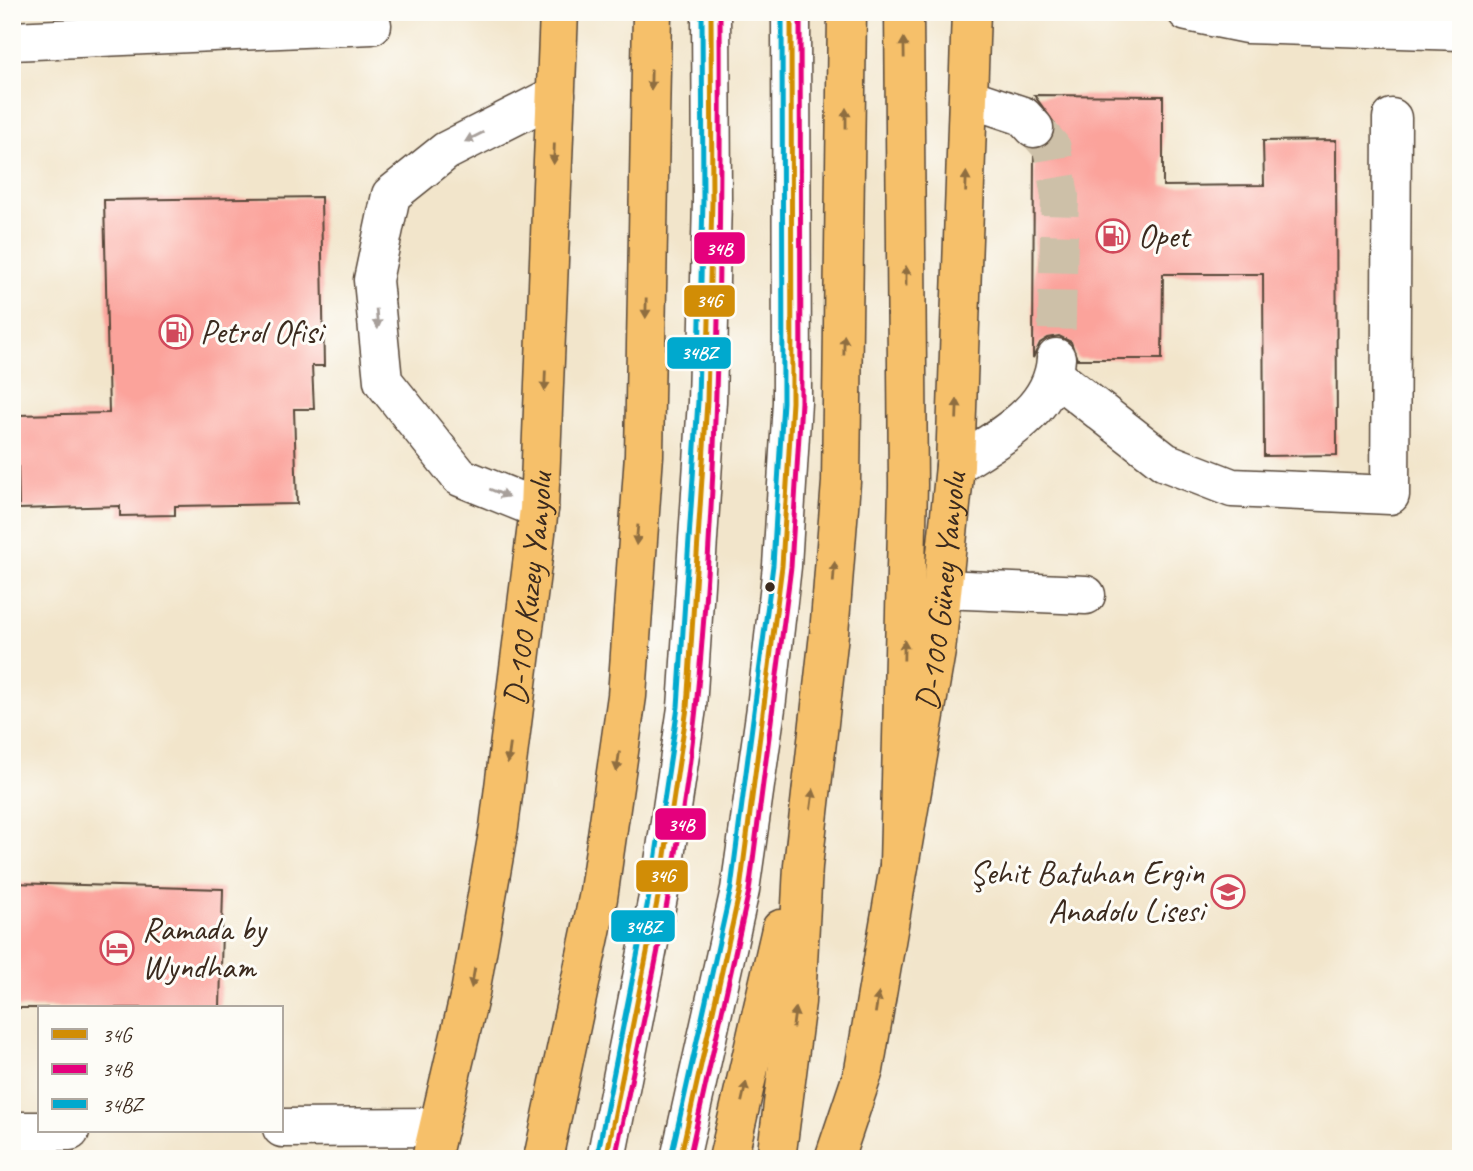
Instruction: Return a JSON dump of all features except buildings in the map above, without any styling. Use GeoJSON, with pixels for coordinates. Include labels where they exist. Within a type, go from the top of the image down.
{"type":"FeatureCollection","features":[{"type":"Feature","properties":{"kind":"main road","name":"D-100 Kuzey Yanyolu"},"geometry":{"type":"LineString","coordinates":[[435,1143],[470,993],[499,827],[539,509],[559,12]]}},
{"type":"Feature","properties":{"kind":"main road"},"geometry":{"type":"LineString","coordinates":[[543,1159],[598,898],[628,696],[644,455],[652,12]]}},
{"type":"Feature","properties":{"kind":"main road"},"geometry":{"type":"LineString","coordinates":[[776,1159],[796,1003],[803,866],[829,634],[841,482],[847,12]]}},
{"type":"Feature","properties":{"kind":"main road"},"geometry":{"type":"LineString","coordinates":[[899,865],[908,485],[904,12]]}},
{"type":"Feature","properties":{"kind":"main road","name":"D-100 Güney Yanyolu"},"geometry":{"type":"LineString","coordinates":[[834,1159],[864,1070],[921,748],[942,589],[955,466],[971,12]]}},
{"type":"Feature","properties":{"kind":"main road"},"geometry":{"type":"LineString","coordinates":[[728,1159],[780,933],[803,866]]}},
{"type":"Feature","properties":{"kind":"main road"},"geometry":{"type":"LineString","coordinates":[[855,1159],[864,1070]]}},
{"type":"Feature","properties":{"kind":"street"},"geometry":{"type":"LineString","coordinates":[[606,1159],[661,882],[687,708],[707,401],[712,200],[711,12]]}},
{"type":"Feature","properties":{"kind":"street"},"geometry":{"type":"LineString","coordinates":[[680,1159],[740,890],[766,708],[782,566],[792,402],[791,12]]}},
{"type":"Feature","properties":{"kind":"street"},"geometry":{"type":"LineString","coordinates":[[1187,12],[1246,24],[1461,31]]}},
{"type":"Feature","properties":{"kind":"street"},"geometry":{"type":"LineString","coordinates":[[12,41],[372,25]]}},
{"type":"Feature","properties":{"kind":"street"},"geometry":{"type":"LineString","coordinates":[[539,509],[460,477],[383,382],[373,280],[391,195],[446,150],[556,95]]}},
{"type":"Feature","properties":{"kind":"street"},"geometry":{"type":"LineString","coordinates":[[969,98],[1023,116],[1034,128]]}},
{"type":"Feature","properties":{"kind":"street"},"geometry":{"type":"LineString","coordinates":[[955,466],[1022,421],[1041,402],[1055,367],[1165,462],[1232,488],[1390,495],[1392,118]]}},
{"type":"Feature","properties":{"kind":"street"},"geometry":{"type":"LineString","coordinates":[[942,589],[1086,595]]}},
{"type":"Feature","properties":{"kind":"street"},"geometry":{"type":"LineString","coordinates":[[284,1128],[435,1143]]}},
{"type":"Feature","properties":{"kind":"street"},"geometry":{"type":"LineString","coordinates":[[12,1131],[38,1131]]}},
{"type":"Feature","properties":{"kind":"tunnel"},"geometry":{"type":"LineString","coordinates":[[1034,128],[1052,148],[1060,196],[1056,358]]}},
{"type":"Feature","properties":{"kind":"transit line","name":"34BZ"},"geometry":{"type":"LineString","coordinates":[[597,1157],[652,881],[678,707],[698,401],[703,200],[702,12]]}},
{"type":"Feature","properties":{"kind":"transit line","name":"34G"},"geometry":{"type":"LineString","coordinates":[[606,1159],[661,882],[687,708],[707,401],[712,200],[711,12]]}},
{"type":"Feature","properties":{"kind":"transit line","name":"34B"},"geometry":{"type":"LineString","coordinates":[[615,1159],[672,878],[689,765],[704,621],[717,360],[720,12]]}},
{"type":"Feature","properties":{"kind":"transit line","name":"34BZ"},"geometry":{"type":"LineString","coordinates":[[671,1157],[731,888],[773,565],[783,402],[782,12]]}},
{"type":"Feature","properties":{"kind":"transit line","name":"34G"},"geometry":{"type":"LineString","coordinates":[[680,1159],[740,890],[782,566],[792,402],[791,12]]}},
{"type":"Feature","properties":{"kind":"transit line","name":"34B"},"geometry":{"type":"LineString","coordinates":[[689,1159],[749,891],[791,567],[801,402],[800,12]]}},
{"type":"Feature","properties":{"kind":"place","name":"Opet"},"geometry":{"type":"Point","coordinates":[1113,236]}},
{"type":"Feature","properties":{"kind":"place","name":"Petrol Ofisi"},"geometry":{"type":"Point","coordinates":[176,332]}},
{"type":"Feature","properties":{"kind":"place","name":"Şehit Batuhan Ergin Anadolu Lisesi"},"geometry":{"type":"Point","coordinates":[1228,892]}},
{"type":"Feature","properties":{"kind":"place","name":"Ramada by Wyndham"},"geometry":{"type":"Point","coordinates":[117,948]}}]}
